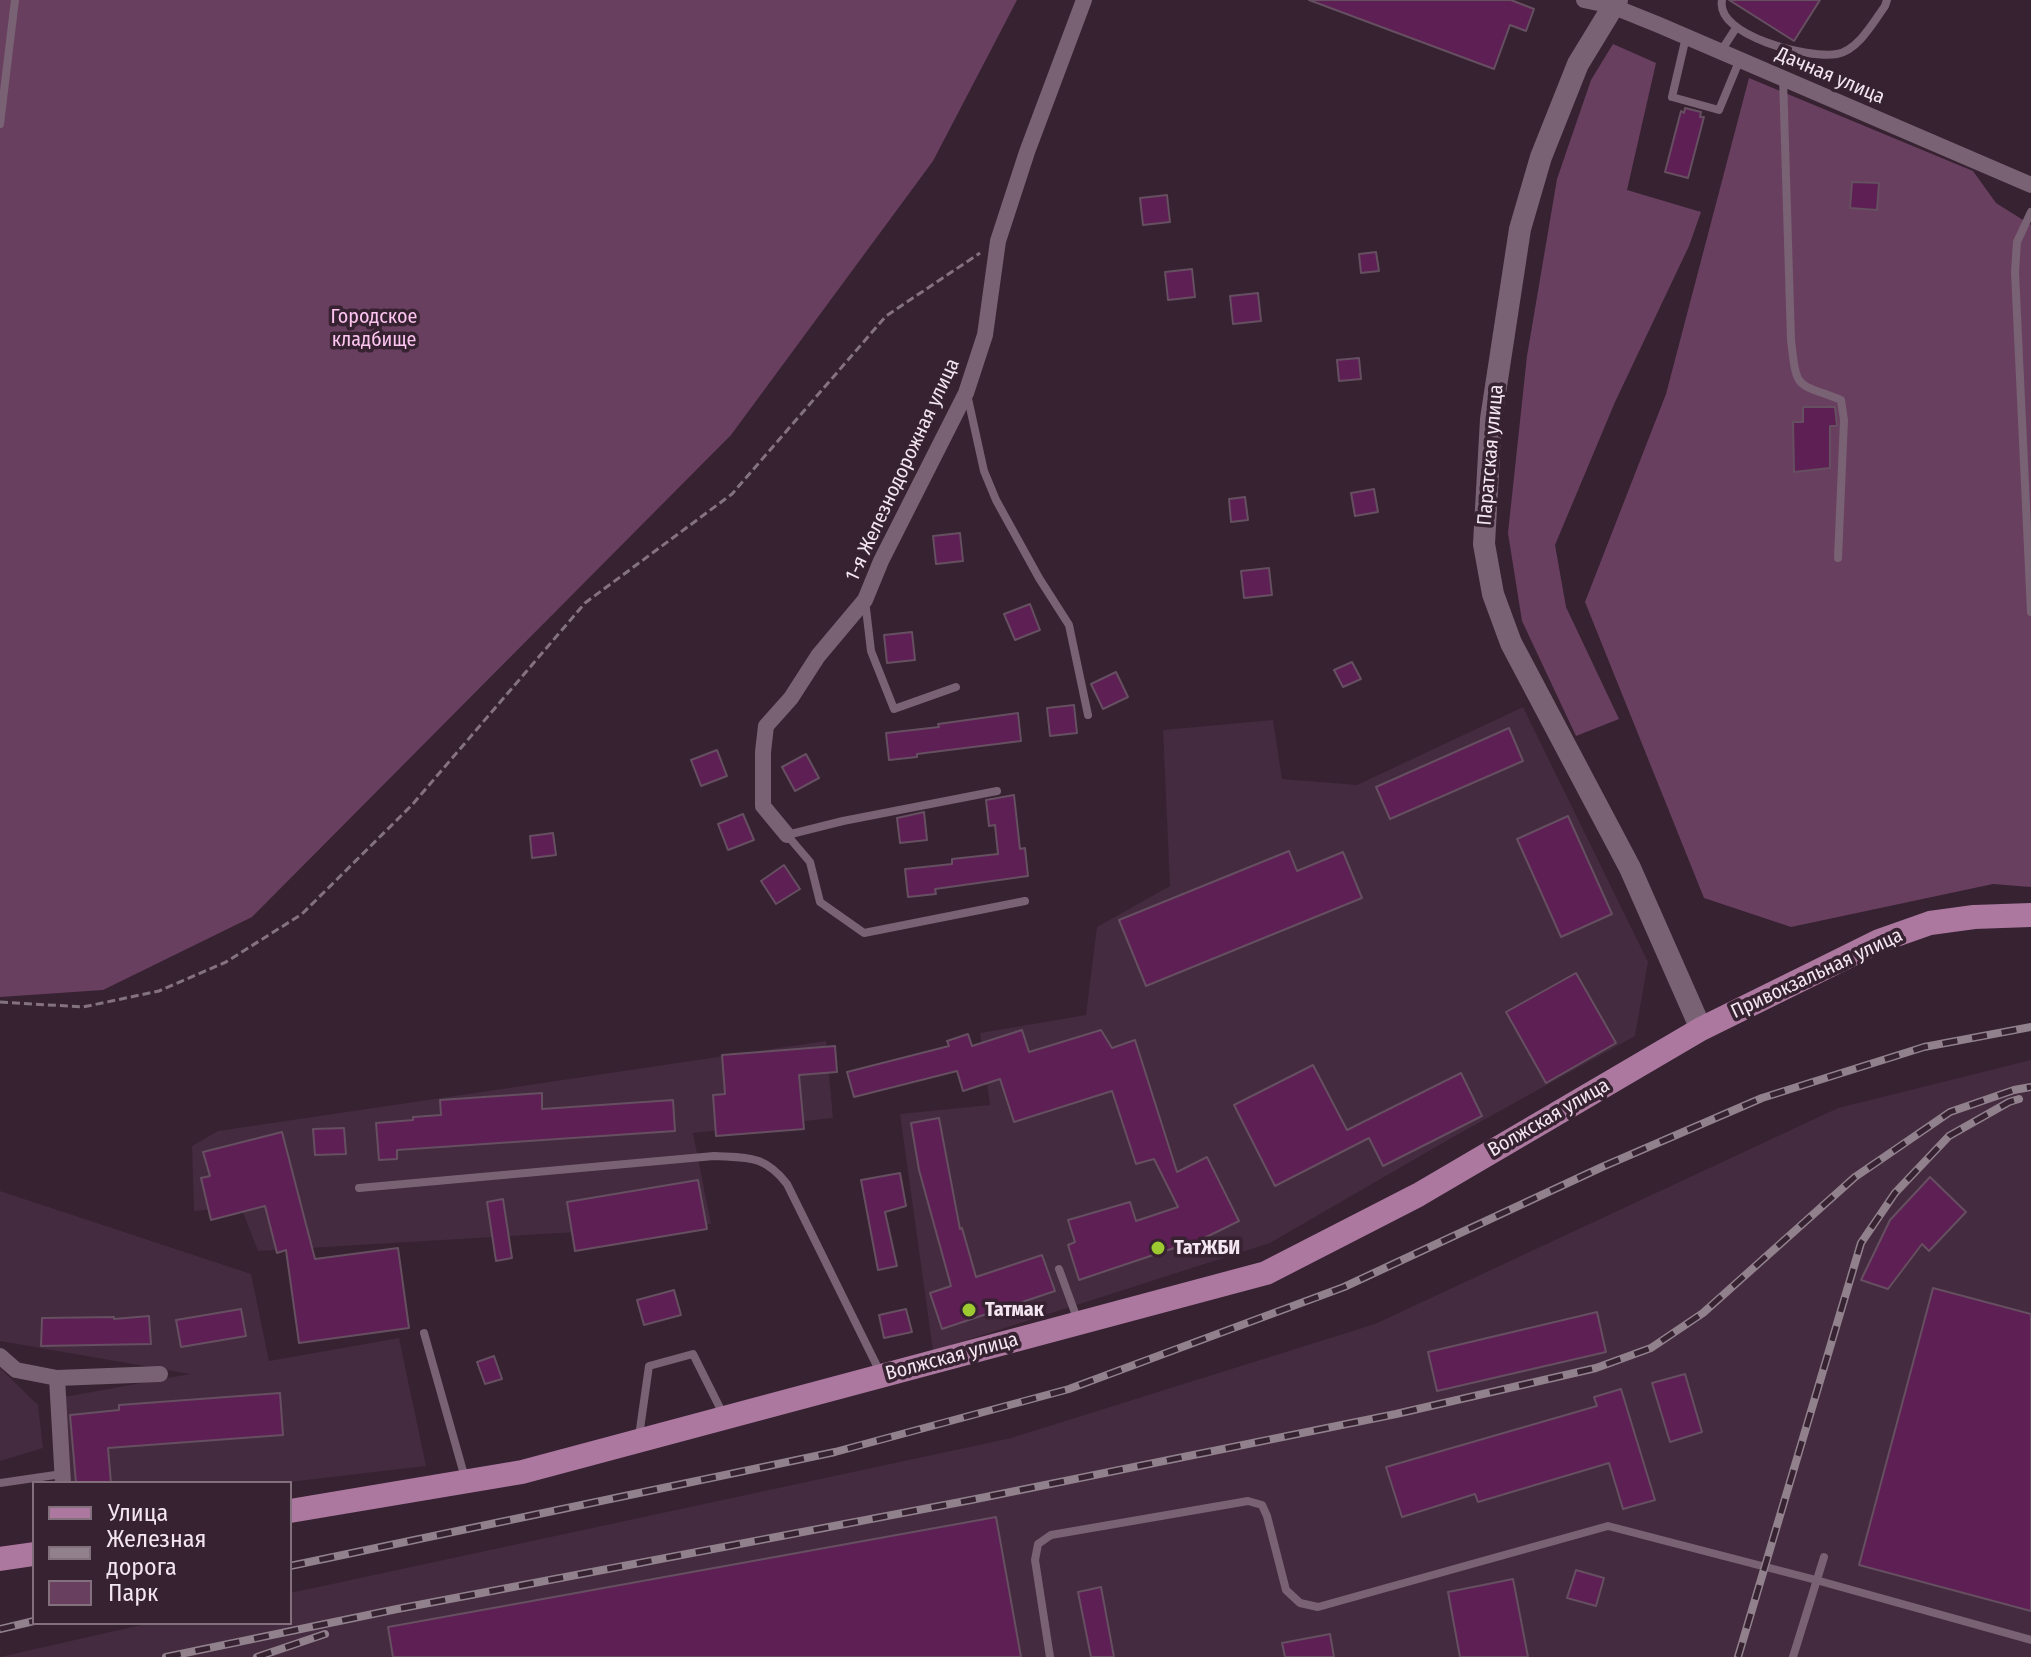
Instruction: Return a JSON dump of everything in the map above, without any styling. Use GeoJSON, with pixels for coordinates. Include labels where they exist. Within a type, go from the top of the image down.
{"type":"FeatureCollection","features":[{"type":"Feature","properties":{"kind":"main road","name":"Паратская улица"},"geometry":{"type":"LineString","coordinates":[[1614,3],[1578,64],[1559,108],[1520,229],[1491,419],[1484,544],[1493,594],[1511,643],[1630,868],[1701,1029]]}},
{"type":"Feature","properties":{"kind":"main road","name":"Привокзальная улица"},"geometry":{"type":"LineString","coordinates":[[1701,1029],[1879,941],[1930,923],[1974,917],[2031,915]]}},
{"type":"Feature","properties":{"kind":"main road","name":"Волжская улица"},"geometry":{"type":"LineString","coordinates":[[292,1511],[522,1472],[1266,1273],[1418,1195],[1701,1029]]}},
{"type":"Feature","properties":{"kind":"main road"},"geometry":{"type":"LineString","coordinates":[[0,1559],[32,1554]]}},
{"type":"Feature","properties":{"kind":"street","name":"1-я Железнодорожная улица"},"geometry":{"type":"LineString","coordinates":[[787,835],[763,806],[766,726],[865,600],[881,561],[966,393],[985,335],[998,241],[1027,152],[1084,0]]}},
{"type":"Feature","properties":{"kind":"street"},"geometry":{"type":"LineString","coordinates":[[1584,0],[1614,3]]}},
{"type":"Feature","properties":{"kind":"street","name":"Дачная улица"},"geometry":{"type":"LineString","coordinates":[[1614,3],[2031,185]]}},
{"type":"Feature","properties":{"kind":"street"},"geometry":{"type":"LineString","coordinates":[[0,1356],[16,1370],[57,1378],[160,1374]]}},
{"type":"Feature","properties":{"kind":"street"},"geometry":{"type":"LineString","coordinates":[[57,1378],[63,1479]]}},
{"type":"Feature","properties":{"kind":"lane"},"geometry":{"type":"LineString","coordinates":[[0,124],[15,0]]}},
{"type":"Feature","properties":{"kind":"lane"},"geometry":{"type":"LineString","coordinates":[[1722,0],[1725,19],[1736,28],[1781,48],[1814,54],[1839,54],[1856,44],[1887,0]]}},
{"type":"Feature","properties":{"kind":"lane"},"geometry":{"type":"LineString","coordinates":[[1721,51],[1736,28]]}},
{"type":"Feature","properties":{"kind":"lane"},"geometry":{"type":"LineString","coordinates":[[1686,36],[1672,97],[1719,110],[1740,59]]}},
{"type":"Feature","properties":{"kind":"lane"},"geometry":{"type":"LineString","coordinates":[[1783,78],[1791,340],[1799,384],[1842,403],[1844,420],[1838,558]]}},
{"type":"Feature","properties":{"kind":"lane"},"geometry":{"type":"LineString","coordinates":[[2031,212],[2017,242],[2015,272],[2031,612]]}},
{"type":"Feature","properties":{"kind":"lane"},"geometry":{"type":"LineString","coordinates":[[966,393],[984,471],[996,500],[1069,625],[1088,715]]}},
{"type":"Feature","properties":{"kind":"lane"},"geometry":{"type":"LineString","coordinates":[[865,600],[871,651],[894,709],[956,687]]}},
{"type":"Feature","properties":{"kind":"lane"},"geometry":{"type":"LineString","coordinates":[[997,791],[787,835],[810,862],[820,902],[864,933],[1025,901]]}},
{"type":"Feature","properties":{"kind":"lane"},"geometry":{"type":"LineString","coordinates":[[359,1188],[714,1156],[747,1158],[772,1166],[787,1184],[882,1376]]}},
{"type":"Feature","properties":{"kind":"lane"},"geometry":{"type":"LineString","coordinates":[[1059,1269],[1079,1323]]}},
{"type":"Feature","properties":{"kind":"lane"},"geometry":{"type":"LineString","coordinates":[[424,1333],[466,1482]]}},
{"type":"Feature","properties":{"kind":"lane"},"geometry":{"type":"LineString","coordinates":[[638,1441],[649,1366],[693,1354],[725,1418]]}},
{"type":"Feature","properties":{"kind":"lane"},"geometry":{"type":"LineString","coordinates":[[0,1483],[63,1479]]}},
{"type":"Feature","properties":{"kind":"lane"},"geometry":{"type":"LineString","coordinates":[[1050,1657],[1035,1560],[1038,1544],[1051,1535],[1248,1501],[1262,1505],[1267,1516],[1286,1590],[1300,1603],[1318,1607],[1608,1526],[2031,1640]]}},
{"type":"Feature","properties":{"kind":"lane"},"geometry":{"type":"LineString","coordinates":[[1793,1657],[1824,1557]]}},
{"type":"Feature","properties":{"kind":"path"},"geometry":{"type":"LineString","coordinates":[[0,1002],[83,1007],[159,991],[226,962],[302,914],[412,805],[585,603],[732,494],[886,316],[998,241]]}},
{"type":"Feature","properties":{"kind":"shaded area"},"geometry":{"type":"Polygon","coordinates":[[[1523,707],[1648,962],[1635,1036],[1270,1243],[933,1351],[900,1114],[990,1105],[980,1033],[1086,1015],[1097,927],[1170,886],[1163,730],[1273,720],[1282,779],[1357,785],[1523,707]]]}},
{"type":"Feature","properties":{"kind":"shaded area"},"geometry":{"type":"Polygon","coordinates":[[[826,1041],[833,1118],[693,1133],[711,1224],[258,1251],[241,1207],[194,1211],[192,1146],[218,1131],[826,1041]]]}},
{"type":"Feature","properties":{"kind":"shaded area"},"geometry":{"type":"Polygon","coordinates":[[[2031,1060],[2031,1657],[0,1657],[141,1625],[292,1625],[292,1593],[1011,1438],[1375,1324],[1838,1108],[2031,1060]]]}},
{"type":"Feature","properties":{"kind":"shaded area"},"geometry":{"type":"Polygon","coordinates":[[[0,1191],[251,1274],[269,1361],[399,1338],[426,1466],[292,1482],[71,1481],[59,1398],[190,1374],[0,1341],[0,1191]]]}},
{"type":"Feature","properties":{"kind":"shaded area"},"geometry":{"type":"Polygon","coordinates":[[[0,1368],[38,1405],[43,1448],[0,1461],[0,1368]]]}},
{"type":"Feature","properties":{"kind":"green space","name":"Городское кладбище"},"geometry":{"type":"Polygon","coordinates":[[[0,0],[1017,0],[933,161],[731,435],[252,917],[103,990],[0,997],[0,0]]]}},
{"type":"Feature","properties":{"kind":"green space"},"geometry":{"type":"Polygon","coordinates":[[[1613,44],[1656,63],[1627,190],[1701,212],[1689,246],[1615,402],[1555,545],[1566,607],[1619,719],[1576,736],[1522,621],[1508,533],[1527,356],[1557,179],[1591,80],[1613,44]]]}},
{"type":"Feature","properties":{"kind":"green space"},"geometry":{"type":"Polygon","coordinates":[[[1749,78],[1973,171],[1996,203],[2031,225],[2031,887],[1993,884],[1791,927],[1704,898],[1585,602],[1666,394],[1749,78]]]}},
{"type":"Feature","properties":{"kind":"building"},"geometry":{"type":"Polygon","coordinates":[[[1309,0],[1511,0],[1534,9],[1526,31],[1510,25],[1494,69],[1309,0]]]}},
{"type":"Feature","properties":{"kind":"building"},"geometry":{"type":"Polygon","coordinates":[[[1729,0],[1820,0],[1794,41],[1729,0]]]}},
{"type":"Feature","properties":{"kind":"building"},"geometry":{"type":"Polygon","coordinates":[[[1685,108],[1701,112],[1700,117],[1704,117],[1688,178],[1665,172],[1681,111],[1684,113],[1685,108]]]}},
{"type":"Feature","properties":{"kind":"building"},"geometry":{"type":"Polygon","coordinates":[[[1852,182],[1879,183],[1877,210],[1850,208],[1852,182]]]}},
{"type":"Feature","properties":{"kind":"building"},"geometry":{"type":"Polygon","coordinates":[[[1167,195],[1170,222],[1143,225],[1140,198],[1167,195]]]}},
{"type":"Feature","properties":{"kind":"building"},"geometry":{"type":"Polygon","coordinates":[[[1376,252],[1379,271],[1361,273],[1359,254],[1376,252]]]}},
{"type":"Feature","properties":{"kind":"building"},"geometry":{"type":"Polygon","coordinates":[[[1192,269],[1195,297],[1168,300],[1165,272],[1192,269]]]}},
{"type":"Feature","properties":{"kind":"building"},"geometry":{"type":"Polygon","coordinates":[[[1258,293],[1261,321],[1233,324],[1230,296],[1258,293]]]}},
{"type":"Feature","properties":{"kind":"building"},"geometry":{"type":"Polygon","coordinates":[[[1359,358],[1361,379],[1339,381],[1337,360],[1359,358]]]}},
{"type":"Feature","properties":{"kind":"building"},"geometry":{"type":"Polygon","coordinates":[[[1803,407],[1835,407],[1837,426],[1830,426],[1830,468],[1794,472],[1793,422],[1803,422],[1803,407]]]}},
{"type":"Feature","properties":{"kind":"building"},"geometry":{"type":"Polygon","coordinates":[[[1374,489],[1378,512],[1355,516],[1351,493],[1374,489]]]}},
{"type":"Feature","properties":{"kind":"building"},"geometry":{"type":"Polygon","coordinates":[[[1245,497],[1248,520],[1231,522],[1229,499],[1245,497]]]}},
{"type":"Feature","properties":{"kind":"building"},"geometry":{"type":"Polygon","coordinates":[[[960,533],[963,561],[936,564],[933,536],[960,533]]]}},
{"type":"Feature","properties":{"kind":"building"},"geometry":{"type":"Polygon","coordinates":[[[1269,568],[1272,595],[1244,598],[1241,571],[1269,568]]]}},
{"type":"Feature","properties":{"kind":"building"},"geometry":{"type":"Polygon","coordinates":[[[1030,604],[1040,630],[1015,640],[1004,614],[1030,604]]]}},
{"type":"Feature","properties":{"kind":"building"},"geometry":{"type":"Polygon","coordinates":[[[912,632],[915,660],[887,663],[884,635],[912,632]]]}},
{"type":"Feature","properties":{"kind":"building"},"geometry":{"type":"Polygon","coordinates":[[[1352,662],[1361,679],[1343,687],[1334,670],[1352,662]]]}},
{"type":"Feature","properties":{"kind":"building"},"geometry":{"type":"Polygon","coordinates":[[[1116,672],[1128,697],[1103,709],[1091,684],[1116,672]]]}},
{"type":"Feature","properties":{"kind":"building"},"geometry":{"type":"Polygon","coordinates":[[[1074,705],[1077,733],[1050,736],[1047,708],[1074,705]]]}},
{"type":"Feature","properties":{"kind":"building"},"geometry":{"type":"Polygon","coordinates":[[[1018,713],[1021,741],[889,760],[886,733],[1018,713]]]}},
{"type":"Feature","properties":{"kind":"building"},"geometry":{"type":"Polygon","coordinates":[[[1509,728],[1523,761],[1390,819],[1376,787],[1509,728]]]}},
{"type":"Feature","properties":{"kind":"building"},"geometry":{"type":"Polygon","coordinates":[[[717,750],[727,776],[701,786],[691,760],[717,750]]]}},
{"type":"Feature","properties":{"kind":"building"},"geometry":{"type":"Polygon","coordinates":[[[806,754],[819,778],[795,791],[782,767],[806,754]]]}},
{"type":"Feature","properties":{"kind":"building"},"geometry":{"type":"Polygon","coordinates":[[[1014,795],[1020,849],[1025,848],[1028,876],[935,889],[936,894],[908,897],[905,869],[952,864],[952,859],[998,854],[995,825],[989,826],[986,800],[1014,795]]]}},
{"type":"Feature","properties":{"kind":"building"},"geometry":{"type":"Polygon","coordinates":[[[924,812],[927,840],[900,843],[897,818],[924,812]]]}},
{"type":"Feature","properties":{"kind":"building"},"geometry":{"type":"Polygon","coordinates":[[[743,814],[754,840],[728,850],[718,824],[743,814]]]}},
{"type":"Feature","properties":{"kind":"building"},"geometry":{"type":"Polygon","coordinates":[[[1568,816],[1612,914],[1561,937],[1517,839],[1568,816]]]}},
{"type":"Feature","properties":{"kind":"building"},"geometry":{"type":"Polygon","coordinates":[[[553,833],[556,855],[532,858],[530,836],[553,833]]]}},
{"type":"Feature","properties":{"kind":"building"},"geometry":{"type":"Polygon","coordinates":[[[1289,851],[1297,871],[1343,852],[1362,898],[1146,986],[1119,920],[1289,851]]]}},
{"type":"Feature","properties":{"kind":"building"},"geometry":{"type":"Polygon","coordinates":[[[784,865],[800,889],[776,904],[761,881],[784,865]]]}},
{"type":"Feature","properties":{"kind":"building"},"geometry":{"type":"Polygon","coordinates":[[[1576,973],[1616,1043],[1546,1083],[1506,1012],[1576,973]]]}},
{"type":"Feature","properties":{"kind":"building"},"geometry":{"type":"Polygon","coordinates":[[[1022,1030],[1029,1052],[1101,1030],[1112,1048],[1135,1040],[1177,1172],[1207,1157],[1239,1221],[1196,1242],[1079,1280],[1068,1245],[1075,1242],[1068,1220],[1130,1202],[1136,1221],[1178,1207],[1154,1159],[1136,1164],[1112,1091],[1014,1122],[1000,1079],[963,1091],[957,1071],[854,1097],[847,1072],[949,1046],[947,1041],[968,1034],[972,1046],[1022,1030]]]}},
{"type":"Feature","properties":{"kind":"building"},"geometry":{"type":"Polygon","coordinates":[[[835,1046],[837,1072],[799,1075],[804,1129],[716,1136],[713,1095],[725,1094],[722,1055],[835,1046]]]}},
{"type":"Feature","properties":{"kind":"building"},"geometry":{"type":"Polygon","coordinates":[[[1313,1065],[1347,1130],[1461,1073],[1482,1116],[1383,1166],[1369,1138],[1275,1186],[1234,1105],[1313,1065]]]}},
{"type":"Feature","properties":{"kind":"building"},"geometry":{"type":"Polygon","coordinates":[[[542,1093],[542,1109],[673,1100],[675,1131],[397,1150],[397,1159],[379,1160],[376,1123],[441,1115],[440,1100],[542,1093]]]}},
{"type":"Feature","properties":{"kind":"building"},"geometry":{"type":"Polygon","coordinates":[[[939,1118],[960,1229],[976,1277],[1042,1255],[1055,1291],[942,1329],[930,1293],[951,1286],[919,1170],[911,1123],[939,1118]]]}},
{"type":"Feature","properties":{"kind":"building"},"geometry":{"type":"Polygon","coordinates":[[[344,1128],[346,1154],[315,1155],[313,1129],[344,1128]]]}},
{"type":"Feature","properties":{"kind":"building"},"geometry":{"type":"Polygon","coordinates":[[[282,1132],[315,1259],[398,1248],[409,1328],[299,1343],[286,1250],[277,1253],[265,1206],[211,1220],[201,1178],[210,1176],[203,1152],[282,1132]]]}},
{"type":"Feature","properties":{"kind":"building"},"geometry":{"type":"Polygon","coordinates":[[[900,1173],[906,1206],[885,1212],[897,1266],[878,1270],[861,1180],[900,1173]]]}},
{"type":"Feature","properties":{"kind":"building"},"geometry":{"type":"Polygon","coordinates":[[[1930,1177],[1966,1212],[1929,1251],[1922,1244],[1888,1289],[1861,1280],[1890,1220],[1930,1177]]]}},
{"type":"Feature","properties":{"kind":"building"},"geometry":{"type":"Polygon","coordinates":[[[698,1180],[707,1229],[575,1251],[567,1202],[698,1180]]]}},
{"type":"Feature","properties":{"kind":"building"},"geometry":{"type":"Polygon","coordinates":[[[503,1199],[512,1258],[496,1261],[487,1202],[503,1199]]]}},
{"type":"Feature","properties":{"kind":"building"},"geometry":{"type":"Polygon","coordinates":[[[1933,1288],[2031,1314],[2031,1611],[1859,1565],[1933,1288]]]}},
{"type":"Feature","properties":{"kind":"building"},"geometry":{"type":"Polygon","coordinates":[[[674,1290],[681,1315],[644,1325],[637,1300],[674,1290]]]}},
{"type":"Feature","properties":{"kind":"building"},"geometry":{"type":"Polygon","coordinates":[[[241,1309],[246,1336],[181,1347],[176,1320],[241,1309]]]}},
{"type":"Feature","properties":{"kind":"building"},"geometry":{"type":"Polygon","coordinates":[[[906,1309],[912,1332],[884,1338],[879,1315],[906,1309]]]}},
{"type":"Feature","properties":{"kind":"building"},"geometry":{"type":"Polygon","coordinates":[[[1597,1312],[1606,1352],[1437,1391],[1428,1352],[1597,1312]]]}},
{"type":"Feature","properties":{"kind":"building"},"geometry":{"type":"Polygon","coordinates":[[[149,1316],[151,1344],[41,1346],[42,1318],[149,1316]]]}},
{"type":"Feature","properties":{"kind":"building"},"geometry":{"type":"Polygon","coordinates":[[[494,1356],[502,1379],[485,1384],[477,1362],[494,1356]]]}},
{"type":"Feature","properties":{"kind":"building"},"geometry":{"type":"Polygon","coordinates":[[[1685,1374],[1702,1432],[1670,1442],[1652,1383],[1685,1374]]]}},
{"type":"Feature","properties":{"kind":"building"},"geometry":{"type":"Polygon","coordinates":[[[1621,1389],[1655,1500],[1623,1509],[1609,1463],[1478,1502],[1475,1494],[1402,1517],[1386,1467],[1597,1406],[1594,1397],[1621,1389]]]}},
{"type":"Feature","properties":{"kind":"building"},"geometry":{"type":"Polygon","coordinates":[[[280,1393],[283,1435],[108,1448],[111,1481],[76,1481],[70,1415],[119,1410],[119,1405],[280,1393]]]}},
{"type":"Feature","properties":{"kind":"building"},"geometry":{"type":"Polygon","coordinates":[[[996,1517],[1021,1657],[393,1657],[388,1627],[996,1517]]]}},
{"type":"Feature","properties":{"kind":"building"},"geometry":{"type":"Polygon","coordinates":[[[1576,1570],[1604,1578],[1596,1606],[1567,1598],[1576,1570]]]}},
{"type":"Feature","properties":{"kind":"building"},"geometry":{"type":"Polygon","coordinates":[[[1513,1579],[1528,1657],[1460,1657],[1448,1592],[1513,1579]]]}},
{"type":"Feature","properties":{"kind":"building"},"geometry":{"type":"Polygon","coordinates":[[[1101,1587],[1114,1657],[1091,1657],[1078,1592],[1101,1587]]]}},
{"type":"Feature","properties":{"kind":"building"},"geometry":{"type":"Polygon","coordinates":[[[1330,1634],[1334,1657],[1285,1657],[1282,1643],[1330,1634]]]}},
{"type":"Feature","properties":{"kind":"railway"},"geometry":{"type":"LineString","coordinates":[[292,1566],[835,1452],[1069,1389],[1344,1287],[1602,1167],[1762,1098],[1924,1047],[2031,1027]]}},
{"type":"Feature","properties":{"kind":"railway"},"geometry":{"type":"LineString","coordinates":[[166,1657],[397,1609],[971,1500],[1396,1414],[1596,1368],[1651,1348],[1703,1313],[1855,1177],[1950,1112],[2031,1087]]}},
{"type":"Feature","properties":{"kind":"railway"},"geometry":{"type":"LineString","coordinates":[[1738,1657],[1861,1243],[1895,1193],[1949,1136],[2019,1099]]}},
{"type":"Feature","properties":{"kind":"railway"},"geometry":{"type":"LineString","coordinates":[[0,1629],[32,1621]]}},
{"type":"Feature","properties":{"kind":"railway"},"geometry":{"type":"LineString","coordinates":[[257,1657],[325,1634]]}},
{"type":"Feature","properties":{"kind":"place","name":"ТатЖБИ"},"geometry":{"type":"Point","coordinates":[1158,1248]}},
{"type":"Feature","properties":{"kind":"place","name":"Татмак"},"geometry":{"type":"Point","coordinates":[969,1310]}}]}
